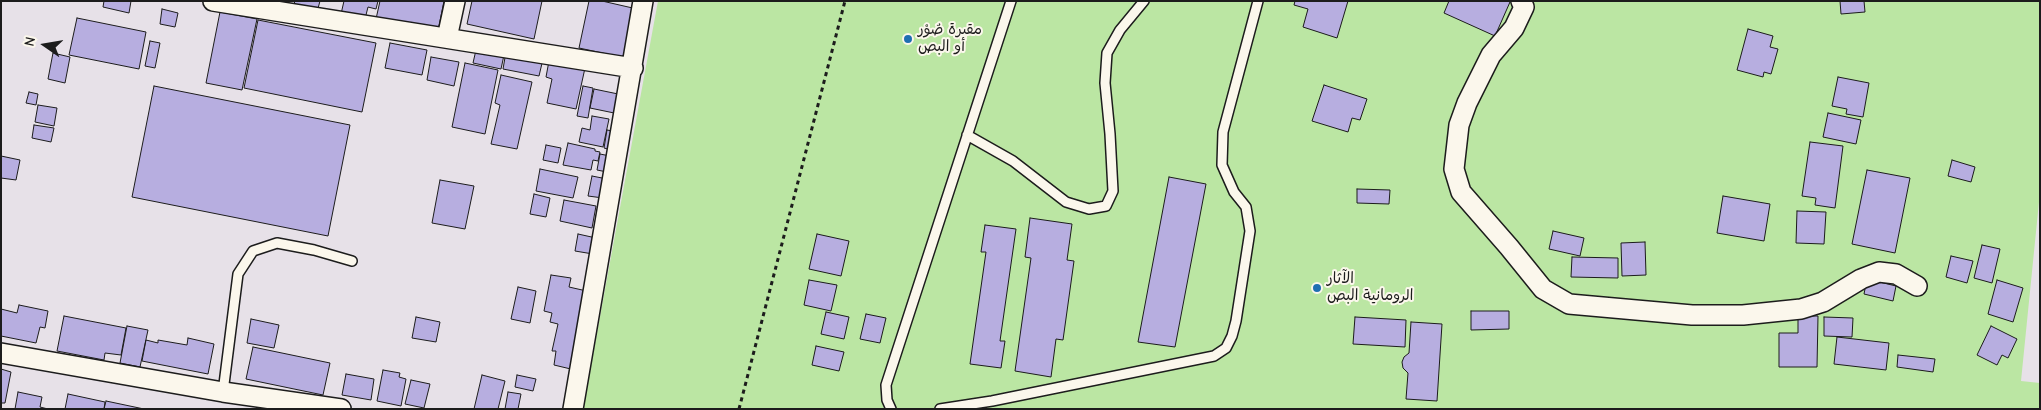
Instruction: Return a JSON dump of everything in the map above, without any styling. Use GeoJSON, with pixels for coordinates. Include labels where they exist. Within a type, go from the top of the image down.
{"type":"FeatureCollection","features":[{"type":"Feature","properties":{"kind":"street"},"geometry":{"type":"LineString","coordinates":[[213,1],[633,68]]}},
{"type":"Feature","properties":{"kind":"street"},"geometry":{"type":"LineString","coordinates":[[447,38],[455,1]]}},
{"type":"Feature","properties":{"kind":"street"},"geometry":{"type":"LineString","coordinates":[[573,409],[644,1]]}},
{"type":"Feature","properties":{"kind":"street"},"geometry":{"type":"LineString","coordinates":[[1521,1],[1524,7],[1514,28],[1492,54],[1467,103],[1459,125],[1454,169],[1461,192],[1543,289],[1570,304],[1692,315],[1742,315],[1801,310],[1823,302],[1861,279],[1880,272],[1896,274],[1917,286]]}},
{"type":"Feature","properties":{"kind":"street"},"geometry":{"type":"LineString","coordinates":[[1,353],[223,392],[341,409]]}},
{"type":"Feature","properties":{"kind":"lane"},"geometry":{"type":"LineString","coordinates":[[891,409],[887,400],[886,385],[1011,1]]}},
{"type":"Feature","properties":{"kind":"lane"},"geometry":{"type":"LineString","coordinates":[[967,135],[1013,161],[1066,202],[1089,209],[1106,206],[1113,191],[1105,83],[1106,53],[1120,30],[1144,1]]}},
{"type":"Feature","properties":{"kind":"lane"},"geometry":{"type":"LineString","coordinates":[[940,409],[992,401],[1214,356],[1226,348],[1236,321],[1250,231],[1246,207],[1234,192],[1222,165],[1223,132],[1258,1]]}},
{"type":"Feature","properties":{"kind":"lane"},"geometry":{"type":"LineString","coordinates":[[223,392],[238,274],[253,251],[277,243],[314,250],[352,261]]}},
{"type":"Feature","properties":{"kind":"path"},"geometry":{"type":"LineString","coordinates":[[739,409],[845,1]]}},
{"type":"Feature","properties":{"kind":"green space","name":"الآثار الرومانية البص"},"geometry":{"type":"Polygon","coordinates":[[[658,1],[2040,1],[2040,192],[2021,381],[2040,383],[2040,409],[583,409],[658,1]]]}},
{"type":"Feature","properties":{"kind":"building"},"geometry":{"type":"Polygon","coordinates":[[[104,1],[131,1],[129,13],[103,7],[104,1]]]}},
{"type":"Feature","properties":{"kind":"building"},"geometry":{"type":"Polygon","coordinates":[[[295,1],[320,1],[317,12],[293,7],[295,1]]]}},
{"type":"Feature","properties":{"kind":"building"},"geometry":{"type":"Polygon","coordinates":[[[344,1],[378,1],[376,9],[368,7],[365,19],[341,14],[344,1]]]}},
{"type":"Feature","properties":{"kind":"building"},"geometry":{"type":"Polygon","coordinates":[[[380,1],[444,1],[438,31],[376,19],[380,1]]]}},
{"type":"Feature","properties":{"kind":"building"},"geometry":{"type":"Polygon","coordinates":[[[472,1],[542,1],[534,39],[467,24],[472,1]]]}},
{"type":"Feature","properties":{"kind":"building"},"geometry":{"type":"Polygon","coordinates":[[[589,1],[602,1],[637,9],[626,58],[579,48],[589,1]]]}},
{"type":"Feature","properties":{"kind":"building"},"geometry":{"type":"Polygon","coordinates":[[[1295,1],[1348,1],[1337,38],[1303,27],[1308,9],[1294,5],[1295,1]]]}},
{"type":"Feature","properties":{"kind":"building"},"geometry":{"type":"Polygon","coordinates":[[[1449,1],[1510,2],[1495,36],[1444,13],[1449,1]]]}},
{"type":"Feature","properties":{"kind":"building"},"geometry":{"type":"Polygon","coordinates":[[[1840,1],[1864,1],[1865,12],[1841,14],[1840,1]]]}},
{"type":"Feature","properties":{"kind":"building"},"geometry":{"type":"Polygon","coordinates":[[[162,9],[178,13],[175,27],[160,24],[162,9]]]}},
{"type":"Feature","properties":{"kind":"building"},"geometry":{"type":"Polygon","coordinates":[[[220,12],[257,19],[242,90],[206,83],[220,12]]]}},
{"type":"Feature","properties":{"kind":"building"},"geometry":{"type":"Polygon","coordinates":[[[77,18],[146,32],[139,69],[69,55],[77,18]]]}},
{"type":"Feature","properties":{"kind":"building"},"geometry":{"type":"Polygon","coordinates":[[[258,20],[376,43],[362,112],[244,88],[258,20]]]}},
{"type":"Feature","properties":{"kind":"building"},"geometry":{"type":"Polygon","coordinates":[[[1748,29],[1773,36],[1770,47],[1778,49],[1771,74],[1764,72],[1763,77],[1737,70],[1748,29]]]}},
{"type":"Feature","properties":{"kind":"building"},"geometry":{"type":"Polygon","coordinates":[[[150,41],[160,43],[155,68],[145,66],[150,41]]]}},
{"type":"Feature","properties":{"kind":"building"},"geometry":{"type":"Polygon","coordinates":[[[390,43],[427,50],[422,75],[385,68],[390,43]]]}},
{"type":"Feature","properties":{"kind":"building"},"geometry":{"type":"Polygon","coordinates":[[[476,50],[504,55],[501,69],[473,63],[476,50]]]}},
{"type":"Feature","properties":{"kind":"building"},"geometry":{"type":"Polygon","coordinates":[[[506,52],[543,59],[539,76],[503,69],[506,52]]]}},
{"type":"Feature","properties":{"kind":"building"},"geometry":{"type":"Polygon","coordinates":[[[53,53],[70,57],[65,83],[48,79],[53,53]]]}},
{"type":"Feature","properties":{"kind":"building"},"geometry":{"type":"Polygon","coordinates":[[[431,57],[459,62],[454,86],[427,80],[431,57]]]}},
{"type":"Feature","properties":{"kind":"building"},"geometry":{"type":"Polygon","coordinates":[[[549,61],[585,68],[576,109],[547,103],[552,79],[546,77],[549,61]]]}},
{"type":"Feature","properties":{"kind":"building"},"geometry":{"type":"Polygon","coordinates":[[[465,63],[498,70],[485,134],[452,127],[465,63]]]}},
{"type":"Feature","properties":{"kind":"building"},"geometry":{"type":"Polygon","coordinates":[[[501,75],[532,82],[517,149],[491,144],[500,105],[495,103],[501,75]]]}},
{"type":"Feature","properties":{"kind":"building"},"geometry":{"type":"Polygon","coordinates":[[[1838,77],[1869,83],[1863,117],[1846,114],[1847,109],[1832,106],[1838,77]]]}},
{"type":"Feature","properties":{"kind":"building"},"geometry":{"type":"Polygon","coordinates":[[[1324,85],[1367,99],[1360,120],[1352,118],[1348,132],[1312,121],[1324,85]]]}},
{"type":"Feature","properties":{"kind":"building"},"geometry":{"type":"Polygon","coordinates":[[[154,86],[350,125],[328,236],[132,197],[154,86]]]}},
{"type":"Feature","properties":{"kind":"building"},"geometry":{"type":"Polygon","coordinates":[[[583,86],[593,88],[588,118],[577,116],[583,86]]]}},
{"type":"Feature","properties":{"kind":"building"},"geometry":{"type":"Polygon","coordinates":[[[594,89],[623,95],[619,114],[590,108],[594,89]]]}},
{"type":"Feature","properties":{"kind":"building"},"geometry":{"type":"Polygon","coordinates":[[[29,92],[38,94],[36,105],[26,103],[29,92]]]}},
{"type":"Feature","properties":{"kind":"building"},"geometry":{"type":"Polygon","coordinates":[[[38,105],[57,108],[54,126],[35,122],[38,105]]]}},
{"type":"Feature","properties":{"kind":"building"},"geometry":{"type":"Polygon","coordinates":[[[1828,113],[1861,120],[1856,144],[1823,137],[1828,113]]]}},
{"type":"Feature","properties":{"kind":"building"},"geometry":{"type":"Polygon","coordinates":[[[592,116],[609,119],[603,147],[579,142],[582,128],[590,130],[592,116]]]}},
{"type":"Feature","properties":{"kind":"building"},"geometry":{"type":"Polygon","coordinates":[[[34,125],[54,128],[51,142],[32,138],[34,125]]]}},
{"type":"Feature","properties":{"kind":"building"},"geometry":{"type":"Polygon","coordinates":[[[607,130],[618,132],[615,151],[604,148],[607,130]]]}},
{"type":"Feature","properties":{"kind":"building"},"geometry":{"type":"Polygon","coordinates":[[[1810,142],[1843,146],[1835,208],[1815,205],[1816,198],[1802,196],[1810,142]]]}},
{"type":"Feature","properties":{"kind":"building"},"geometry":{"type":"Polygon","coordinates":[[[568,143],[595,149],[595,151],[600,152],[598,161],[593,160],[591,170],[563,165],[568,143]]]}},
{"type":"Feature","properties":{"kind":"building"},"geometry":{"type":"Polygon","coordinates":[[[546,145],[561,148],[558,163],[543,160],[546,145]]]}},
{"type":"Feature","properties":{"kind":"building"},"geometry":{"type":"Polygon","coordinates":[[[600,154],[615,157],[612,173],[597,170],[600,154]]]}},
{"type":"Feature","properties":{"kind":"building"},"geometry":{"type":"Polygon","coordinates":[[[1,156],[20,160],[16,180],[1,178],[1,156]]]}},
{"type":"Feature","properties":{"kind":"building"},"geometry":{"type":"Polygon","coordinates":[[[1952,160],[1975,167],[1971,182],[1948,176],[1952,160]]]}},
{"type":"Feature","properties":{"kind":"building"},"geometry":{"type":"Polygon","coordinates":[[[540,169],[578,177],[573,198],[536,191],[540,169]]]}},
{"type":"Feature","properties":{"kind":"building"},"geometry":{"type":"Polygon","coordinates":[[[1867,170],[1910,178],[1895,253],[1852,244],[1867,170]]]}},
{"type":"Feature","properties":{"kind":"building"},"geometry":{"type":"Polygon","coordinates":[[[592,176],[607,179],[603,198],[588,196],[592,176]]]}},
{"type":"Feature","properties":{"kind":"building"},"geometry":{"type":"Polygon","coordinates":[[[1169,177],[1206,184],[1175,347],[1138,342],[1169,177]]]}},
{"type":"Feature","properties":{"kind":"building"},"geometry":{"type":"Polygon","coordinates":[[[440,180],[474,186],[465,229],[432,223],[440,180]]]}},
{"type":"Feature","properties":{"kind":"building"},"geometry":{"type":"Polygon","coordinates":[[[1357,189],[1390,190],[1389,204],[1357,203],[1357,189]]]}},
{"type":"Feature","properties":{"kind":"building"},"geometry":{"type":"Polygon","coordinates":[[[534,194],[550,198],[546,217],[530,214],[534,194]]]}},
{"type":"Feature","properties":{"kind":"building"},"geometry":{"type":"Polygon","coordinates":[[[1723,196],[1770,204],[1764,241],[1717,233],[1723,196]]]}},
{"type":"Feature","properties":{"kind":"building"},"geometry":{"type":"Polygon","coordinates":[[[564,200],[596,206],[592,228],[560,221],[564,200]]]}},
{"type":"Feature","properties":{"kind":"building"},"geometry":{"type":"Polygon","coordinates":[[[1797,211],[1826,212],[1824,244],[1796,243],[1797,211]]]}},
{"type":"Feature","properties":{"kind":"building"},"geometry":{"type":"Polygon","coordinates":[[[1030,218],[1072,224],[1067,260],[1074,261],[1063,340],[1056,339],[1051,377],[1015,371],[1031,258],[1025,257],[1030,218]]]}},
{"type":"Feature","properties":{"kind":"building"},"geometry":{"type":"Polygon","coordinates":[[[985,225],[1016,229],[1000,341],[1005,341],[1001,368],[970,364],[986,252],[981,252],[985,225]]]}},
{"type":"Feature","properties":{"kind":"building"},"geometry":{"type":"Polygon","coordinates":[[[1553,231],[1584,238],[1580,256],[1549,249],[1553,231]]]}},
{"type":"Feature","properties":{"kind":"building"},"geometry":{"type":"Polygon","coordinates":[[[578,234],[596,238],[593,254],[575,251],[578,234]]]}},
{"type":"Feature","properties":{"kind":"building"},"geometry":{"type":"Polygon","coordinates":[[[817,234],[849,241],[841,276],[809,269],[817,234]]]}},
{"type":"Feature","properties":{"kind":"building"},"geometry":{"type":"Polygon","coordinates":[[[1645,242],[1646,275],[1622,276],[1621,243],[1645,242]]]}},
{"type":"Feature","properties":{"kind":"building"},"geometry":{"type":"Polygon","coordinates":[[[1982,245],[2000,249],[1992,283],[1974,278],[1982,245]]]}},
{"type":"Feature","properties":{"kind":"building"},"geometry":{"type":"Polygon","coordinates":[[[1951,256],[1973,261],[1967,283],[1946,277],[1951,256]]]}},
{"type":"Feature","properties":{"kind":"building"},"geometry":{"type":"Polygon","coordinates":[[[1572,257],[1618,258],[1618,278],[1571,277],[1572,257]]]}},
{"type":"Feature","properties":{"kind":"building"},"geometry":{"type":"Polygon","coordinates":[[[551,275],[571,278],[569,287],[591,292],[575,370],[554,365],[556,351],[552,351],[558,324],[550,322],[552,313],[544,311],[551,275]]]}},
{"type":"Feature","properties":{"kind":"building"},"geometry":{"type":"Polygon","coordinates":[[[1867,279],[1896,286],[1893,301],[1864,294],[1867,279]]]}},
{"type":"Feature","properties":{"kind":"building"},"geometry":{"type":"Polygon","coordinates":[[[809,280],[837,285],[831,311],[804,305],[809,280]]]}},
{"type":"Feature","properties":{"kind":"building"},"geometry":{"type":"Polygon","coordinates":[[[1997,280],[2023,288],[2013,322],[1988,314],[1997,280]]]}},
{"type":"Feature","properties":{"kind":"building"},"geometry":{"type":"Polygon","coordinates":[[[518,287],[536,291],[530,323],[511,319],[518,287]]]}},
{"type":"Feature","properties":{"kind":"building"},"geometry":{"type":"Polygon","coordinates":[[[19,305],[48,311],[45,328],[40,327],[36,343],[1,336],[1,309],[17,313],[19,305]]]}},
{"type":"Feature","properties":{"kind":"building"},"geometry":{"type":"Polygon","coordinates":[[[1471,311],[1509,311],[1509,329],[1471,330],[1471,311]]]}},
{"type":"Feature","properties":{"kind":"building"},"geometry":{"type":"Polygon","coordinates":[[[826,312],[849,317],[844,339],[821,334],[826,312]]]}},
{"type":"Feature","properties":{"kind":"building"},"geometry":{"type":"Polygon","coordinates":[[[866,314],[886,318],[880,343],[860,339],[866,314]]]}},
{"type":"Feature","properties":{"kind":"building"},"geometry":{"type":"Polygon","coordinates":[[[64,316],[126,328],[121,355],[105,353],[104,360],[57,351],[64,316]]]}},
{"type":"Feature","properties":{"kind":"building"},"geometry":{"type":"Polygon","coordinates":[[[1798,316],[1818,316],[1817,367],[1779,367],[1779,333],[1798,333],[1798,316]]]}},
{"type":"Feature","properties":{"kind":"building"},"geometry":{"type":"Polygon","coordinates":[[[416,317],[440,322],[436,342],[412,338],[416,317]]]}},
{"type":"Feature","properties":{"kind":"building"},"geometry":{"type":"Polygon","coordinates":[[[1355,317],[1406,320],[1405,347],[1353,344],[1355,317]]]}},
{"type":"Feature","properties":{"kind":"building"},"geometry":{"type":"Polygon","coordinates":[[[1824,317],[1853,318],[1852,337],[1824,336],[1824,317]]]}},
{"type":"Feature","properties":{"kind":"building"},"geometry":{"type":"Polygon","coordinates":[[[251,319],[279,325],[274,348],[247,343],[251,319]]]}},
{"type":"Feature","properties":{"kind":"building"},"geometry":{"type":"Polygon","coordinates":[[[1411,322],[1442,324],[1437,401],[1406,399],[1408,373],[1403,368],[1402,362],[1409,353],[1411,322]]]}},
{"type":"Feature","properties":{"kind":"building"},"geometry":{"type":"Polygon","coordinates":[[[127,326],[148,330],[140,367],[120,363],[127,326]]]}},
{"type":"Feature","properties":{"kind":"building"},"geometry":{"type":"Polygon","coordinates":[[[1991,326],[2017,339],[2008,358],[2002,355],[1997,365],[1977,355],[1991,326]]]}},
{"type":"Feature","properties":{"kind":"building"},"geometry":{"type":"Polygon","coordinates":[[[1837,337],[1889,343],[1886,370],[1834,364],[1837,337]]]}},
{"type":"Feature","properties":{"kind":"building"},"geometry":{"type":"Polygon","coordinates":[[[188,338],[214,344],[208,374],[142,361],[146,340],[158,343],[158,340],[187,345],[188,338]]]}},
{"type":"Feature","properties":{"kind":"building"},"geometry":{"type":"Polygon","coordinates":[[[816,346],[844,352],[839,371],[812,365],[816,346]]]}},
{"type":"Feature","properties":{"kind":"building"},"geometry":{"type":"Polygon","coordinates":[[[253,347],[330,363],[323,395],[246,379],[253,347]]]}},
{"type":"Feature","properties":{"kind":"building"},"geometry":{"type":"Polygon","coordinates":[[[1898,355],[1935,359],[1933,372],[1897,367],[1898,355]]]}},
{"type":"Feature","properties":{"kind":"building"},"geometry":{"type":"Polygon","coordinates":[[[1,369],[11,372],[5,403],[1,403],[1,369]]]}},
{"type":"Feature","properties":{"kind":"building"},"geometry":{"type":"Polygon","coordinates":[[[383,370],[400,373],[399,377],[406,379],[401,406],[377,401],[383,370]]]}},
{"type":"Feature","properties":{"kind":"building"},"geometry":{"type":"Polygon","coordinates":[[[346,374],[374,379],[371,400],[342,395],[346,374]]]}},
{"type":"Feature","properties":{"kind":"building"},"geometry":{"type":"Polygon","coordinates":[[[482,375],[505,381],[498,409],[474,409],[482,375]]]}},
{"type":"Feature","properties":{"kind":"building"},"geometry":{"type":"Polygon","coordinates":[[[517,375],[536,379],[533,391],[515,387],[517,375]]]}},
{"type":"Feature","properties":{"kind":"building"},"geometry":{"type":"Polygon","coordinates":[[[411,380],[430,384],[424,408],[405,404],[411,380]]]}},
{"type":"Feature","properties":{"kind":"building"},"geometry":{"type":"Polygon","coordinates":[[[18,392],[42,397],[40,407],[48,409],[15,409],[18,392]]]}},
{"type":"Feature","properties":{"kind":"building"},"geometry":{"type":"Polygon","coordinates":[[[508,392],[521,394],[518,409],[505,409],[508,392]]]}},
{"type":"Feature","properties":{"kind":"building"},"geometry":{"type":"Polygon","coordinates":[[[68,394],[105,402],[104,409],[65,409],[68,394]]]}},
{"type":"Feature","properties":{"kind":"building"},"geometry":{"type":"Polygon","coordinates":[[[106,401],[144,409],[104,409],[106,401]]]}},
{"type":"Feature","properties":{"kind":"place","name":"مقبرة صُوْر أو البص"},"geometry":{"type":"Point","coordinates":[908,39]}},
{"type":"Feature","properties":{"kind":"place","name":"الآثار الرومانية البص"},"geometry":{"type":"Point","coordinates":[1317,288]}}]}
